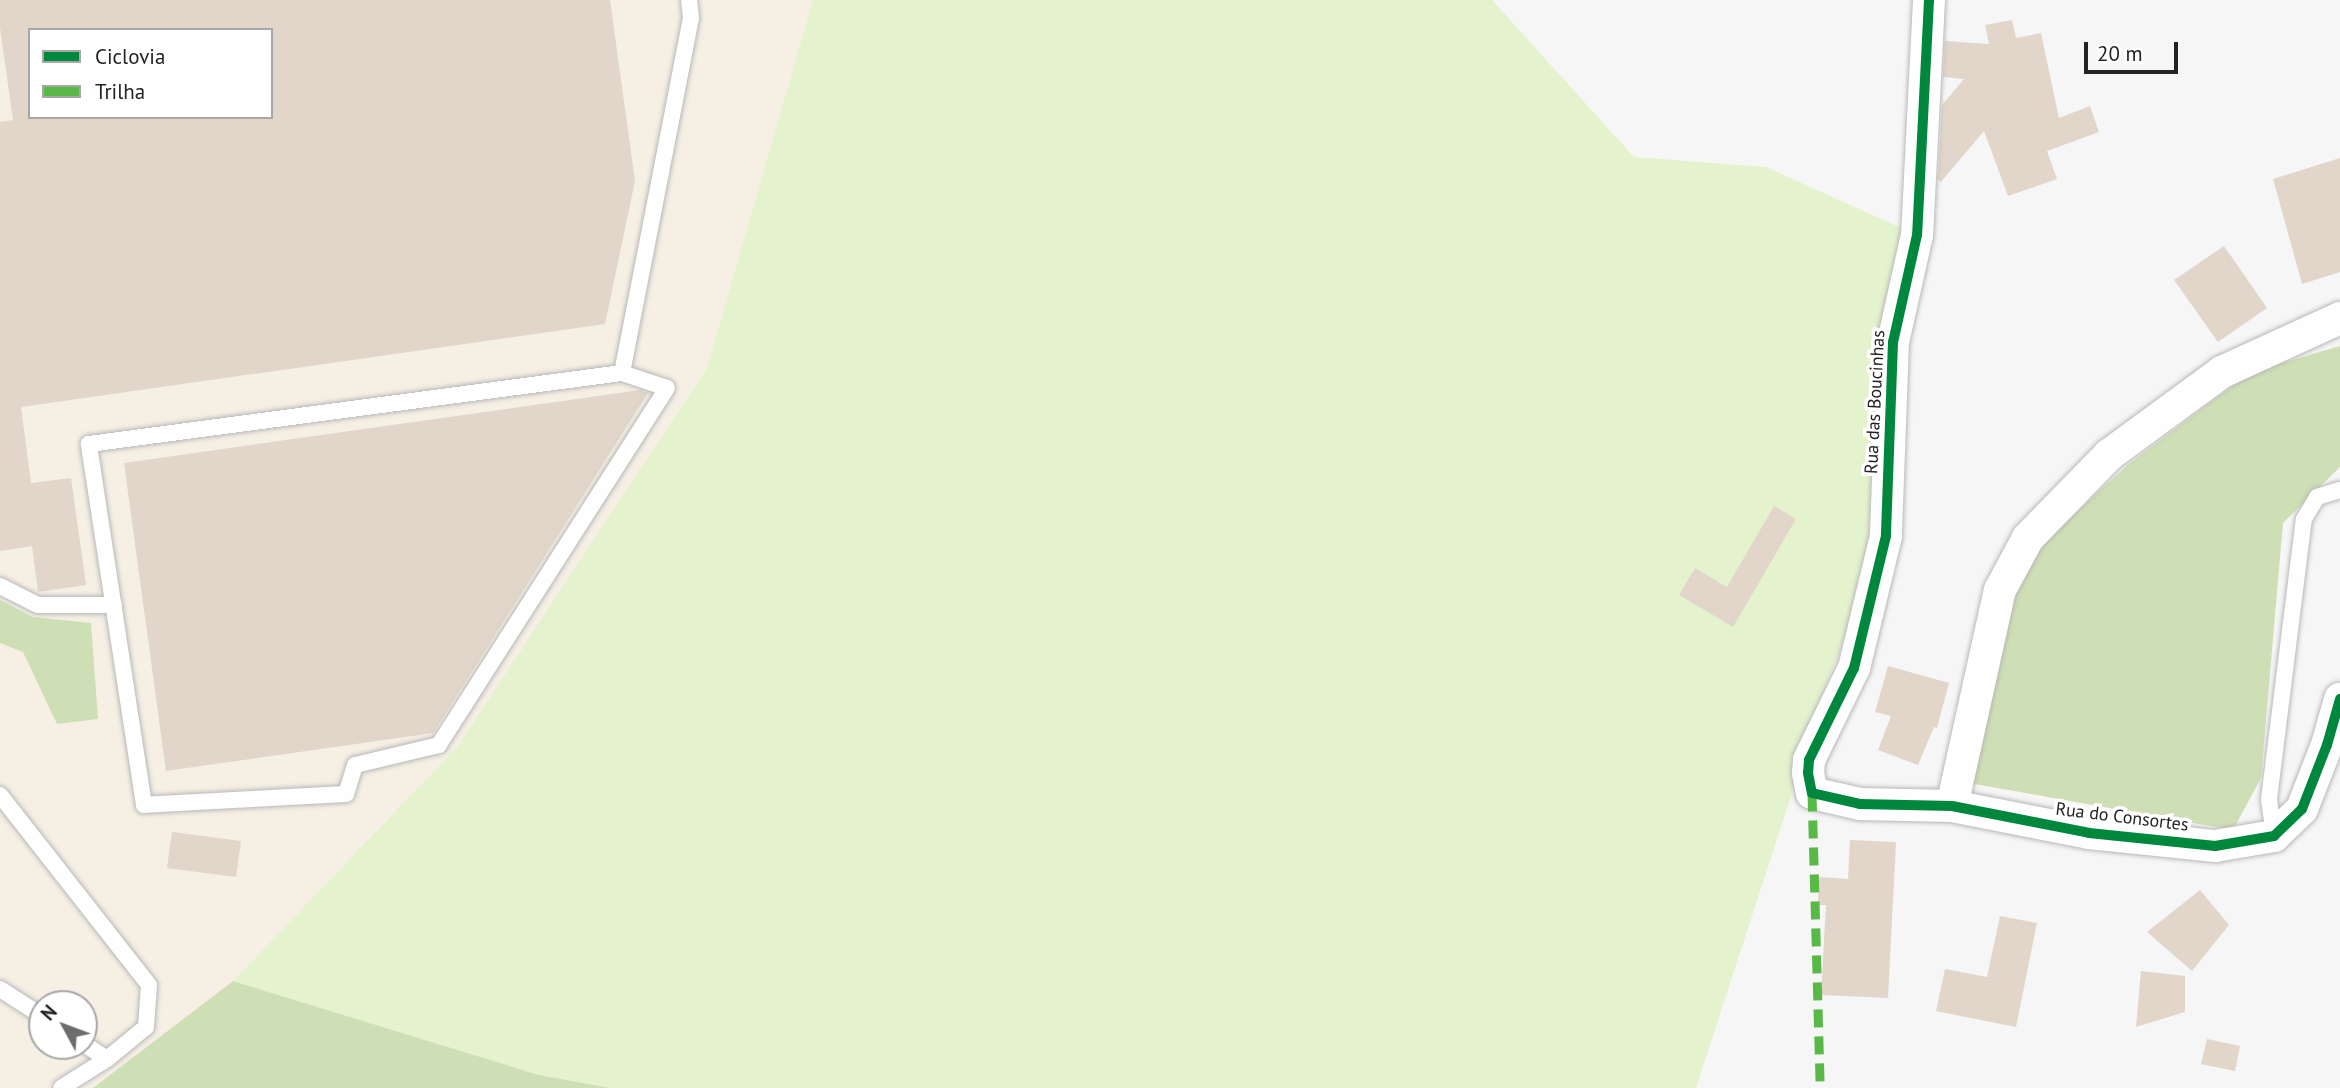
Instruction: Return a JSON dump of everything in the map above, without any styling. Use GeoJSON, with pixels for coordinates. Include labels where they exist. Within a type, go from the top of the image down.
{"type":"FeatureCollection","features":[{"type":"Feature","properties":{"kind":"street","name":"Rua das Boucinhas"},"geometry":{"type":"LineString","coordinates":[[1812,793],[1808,773],[1809,760],[1854,668],[1886,536],[1893,342],[1917,235],[1929,0]]}},
{"type":"Feature","properties":{"kind":"street"},"geometry":{"type":"LineString","coordinates":[[1952,806],[2000,590],[2028,538],[2109,455],[2222,372],[2340,318]]}},
{"type":"Feature","properties":{"kind":"street"},"geometry":{"type":"LineString","coordinates":[[2274,836],[2302,809],[2327,746],[2340,699]]}},
{"type":"Feature","properties":{"kind":"street","name":"Rua do Consortes"},"geometry":{"type":"LineString","coordinates":[[1812,793],[1860,804],[1952,806],[2089,834],[2215,846],[2274,836]]}},
{"type":"Feature","properties":{"kind":"lane"},"geometry":{"type":"LineString","coordinates":[[622,373],[691,18],[689,0]]}},
{"type":"Feature","properties":{"kind":"lane"},"geometry":{"type":"LineString","coordinates":[[622,373],[667,387],[439,745],[355,765],[346,794],[144,804],[89,444],[622,373]]}},
{"type":"Feature","properties":{"kind":"lane"},"geometry":{"type":"LineString","coordinates":[[2274,836],[2269,799],[2304,519],[2317,497],[2340,490]]}},
{"type":"Feature","properties":{"kind":"lane"},"geometry":{"type":"LineString","coordinates":[[0,586],[38,605],[114,605]]}},
{"type":"Feature","properties":{"kind":"lane"},"geometry":{"type":"LineString","coordinates":[[0,795],[149,985],[146,1027],[107,1059],[61,1088]]}},
{"type":"Feature","properties":{"kind":"lane"},"geometry":{"type":"LineString","coordinates":[[0,989],[28,1007]]}},
{"type":"Feature","properties":{"kind":"lane"},"geometry":{"type":"LineString","coordinates":[[98,1053],[107,1059]]}},
{"type":"Feature","properties":{"kind":"shaded area"},"geometry":{"type":"Polygon","coordinates":[[[0,0],[813,0],[707,368],[457,747],[233,981],[93,1088],[0,1088],[0,0]]]}},
{"type":"Feature","properties":{"kind":"green space"},"geometry":{"type":"Polygon","coordinates":[[[813,0],[1492,0],[1634,157],[1766,167],[1917,235],[1886,536],[1801,748],[1792,793],[1696,1088],[611,1088],[539,1075],[233,981],[457,747],[707,368],[813,0]]]}},
{"type":"Feature","properties":{"kind":"green space"},"geometry":{"type":"Polygon","coordinates":[[[2340,346],[2340,467],[2283,523],[2261,778],[2233,830],[1969,783],[2016,588],[2037,548],[2130,463],[2251,372],[2340,346]]]}},
{"type":"Feature","properties":{"kind":"green space"},"geometry":{"type":"Polygon","coordinates":[[[0,600],[33,617],[91,623],[98,719],[57,724],[23,652],[0,643],[0,600]]]}},
{"type":"Feature","properties":{"kind":"green space"},"geometry":{"type":"Polygon","coordinates":[[[233,981],[539,1075],[611,1088],[93,1088],[233,981]]]}},
{"type":"Feature","properties":{"kind":"building"},"geometry":{"type":"Polygon","coordinates":[[[0,0],[610,0],[635,181],[605,324],[21,407],[31,483],[71,478],[86,585],[38,592],[32,546],[0,551],[0,122],[13,120],[0,28],[0,0]]]}},
{"type":"Feature","properties":{"kind":"building"},"geometry":{"type":"Polygon","coordinates":[[[2012,20],[2016,38],[2041,33],[2059,118],[2090,106],[2099,132],[2047,151],[2057,179],[2008,196],[1984,131],[1941,182],[1938,180],[1942,105],[1964,79],[1943,77],[1945,41],[1989,44],[1985,25],[2012,20]]]}},
{"type":"Feature","properties":{"kind":"building"},"geometry":{"type":"Polygon","coordinates":[[[2340,158],[2340,272],[2302,284],[2273,179],[2340,158]]]}},
{"type":"Feature","properties":{"kind":"building"},"geometry":{"type":"Polygon","coordinates":[[[2224,246],[2267,308],[2218,342],[2174,280],[2224,246]]]}},
{"type":"Feature","properties":{"kind":"building"},"geometry":{"type":"Polygon","coordinates":[[[640,390],[648,393],[433,733],[166,771],[124,463],[640,390]]]}},
{"type":"Feature","properties":{"kind":"building"},"geometry":{"type":"Polygon","coordinates":[[[1774,506],[1796,519],[1733,627],[1679,595],[1695,568],[1727,587],[1774,506]]]}},
{"type":"Feature","properties":{"kind":"building"},"geometry":{"type":"Polygon","coordinates":[[[1888,666],[1949,683],[1937,728],[1934,727],[1918,765],[1878,750],[1891,716],[1875,712],[1888,666]]]}},
{"type":"Feature","properties":{"kind":"building"},"geometry":{"type":"Polygon","coordinates":[[[172,832],[241,841],[236,877],[167,868],[172,832]]]}},
{"type":"Feature","properties":{"kind":"building"},"geometry":{"type":"Polygon","coordinates":[[[1850,840],[1896,842],[1888,998],[1821,995],[1826,905],[1818,905],[1819,877],[1848,879],[1850,840]]]}},
{"type":"Feature","properties":{"kind":"building"},"geometry":{"type":"Polygon","coordinates":[[[2200,890],[2229,925],[2192,971],[2147,932],[2200,890]]]}},
{"type":"Feature","properties":{"kind":"building"},"geometry":{"type":"Polygon","coordinates":[[[2000,916],[2037,923],[2016,1027],[1936,1011],[1945,969],[1987,977],[2000,916]]]}},
{"type":"Feature","properties":{"kind":"building"},"geometry":{"type":"Polygon","coordinates":[[[2141,971],[2185,976],[2185,1012],[2136,1027],[2141,971]]]}},
{"type":"Feature","properties":{"kind":"building"},"geometry":{"type":"Polygon","coordinates":[[[2207,1039],[2240,1046],[2235,1071],[2201,1064],[2207,1039]]]}},
{"type":"Feature","properties":{"kind":"marked path"},"geometry":{"type":"LineString","coordinates":[[1812,793],[1820,1088]]}},
{"type":"Feature","properties":{"kind":"cycle path"},"geometry":{"type":"LineString","coordinates":[[1929,0],[1917,235],[1893,342],[1886,536],[1854,668],[1809,760],[1808,773],[1812,793],[1860,804],[1952,806],[2089,833],[2215,846],[2274,836],[2302,809],[2327,745],[2340,699]]}}]}
